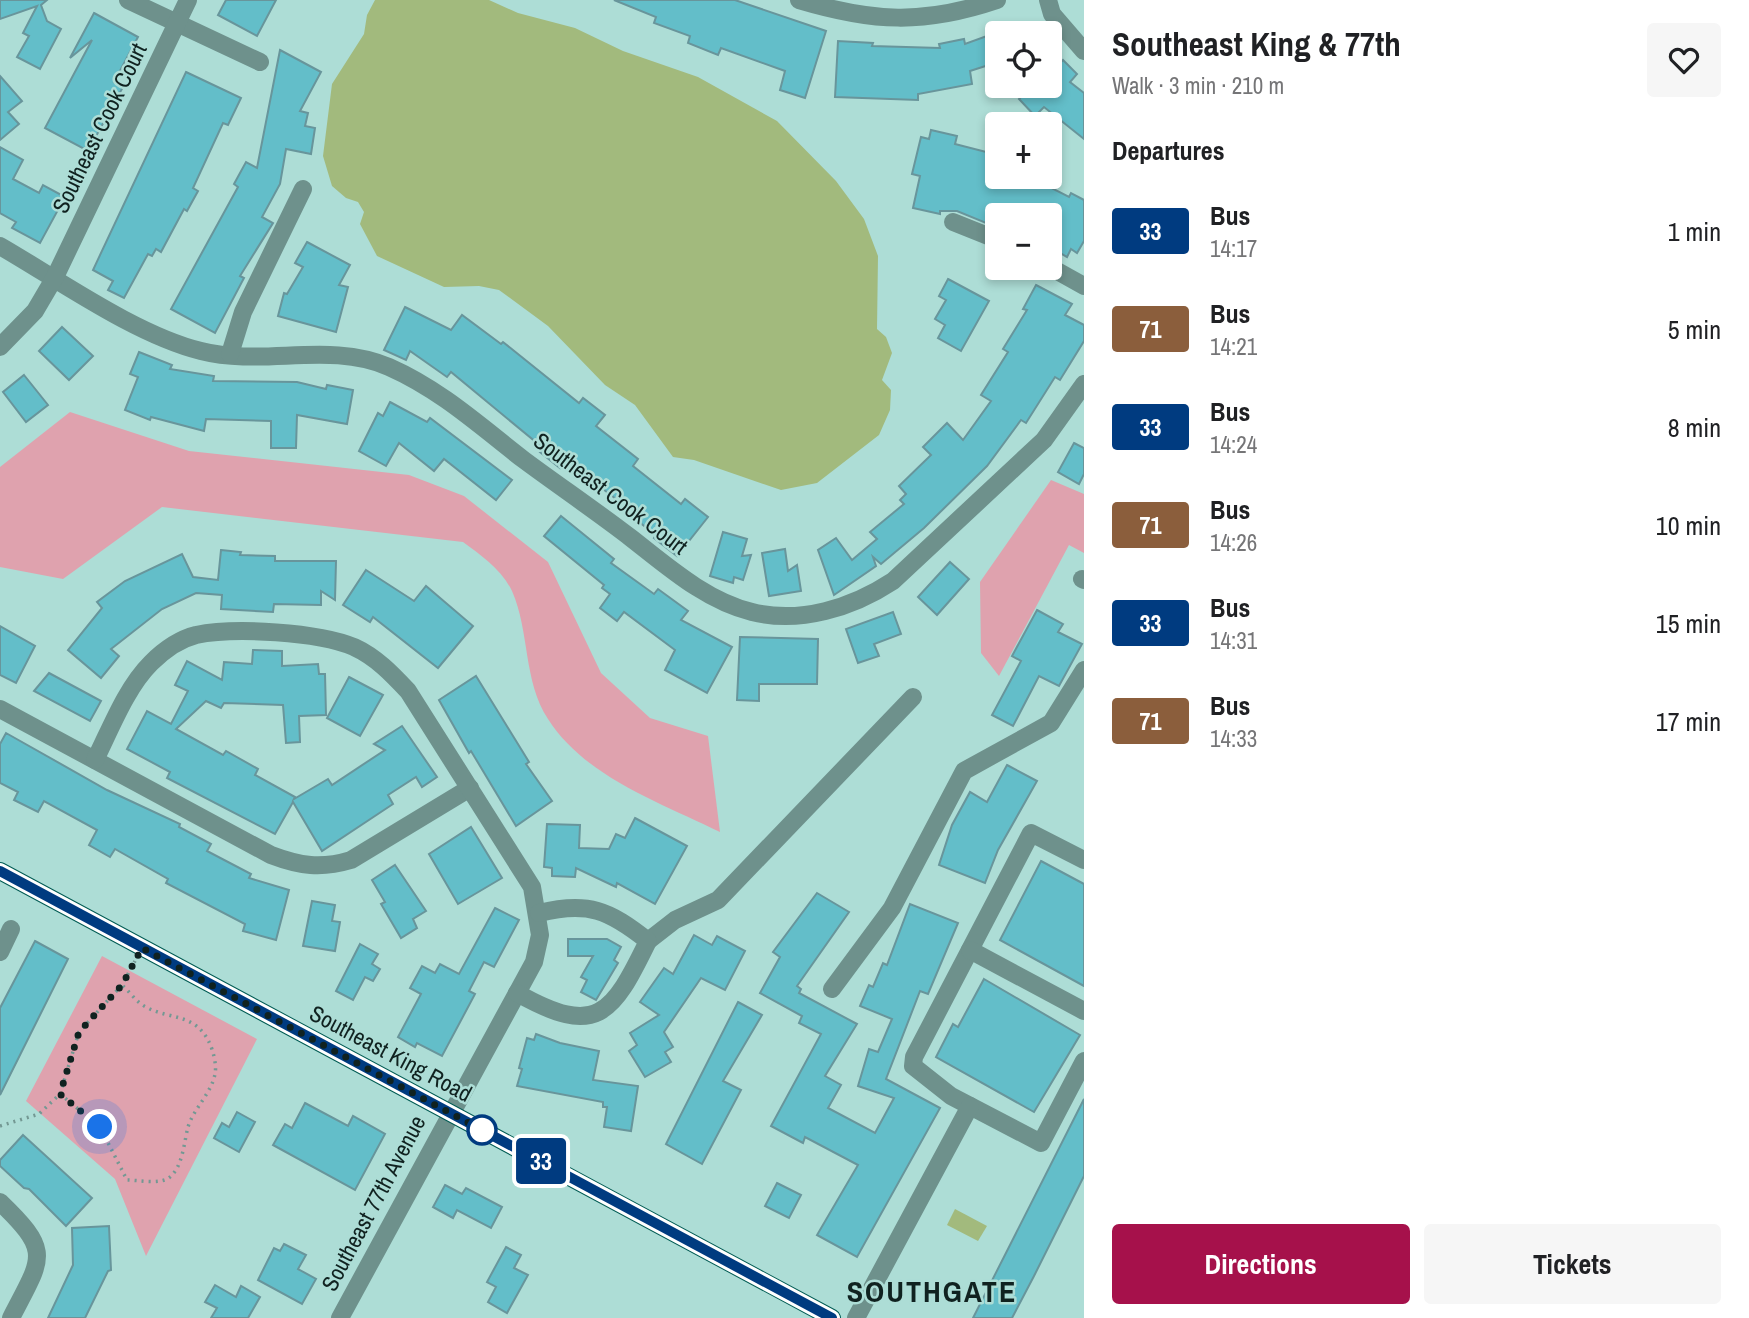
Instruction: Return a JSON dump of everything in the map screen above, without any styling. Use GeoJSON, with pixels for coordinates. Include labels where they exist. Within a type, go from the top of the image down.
{"type":"FeatureCollection","features":[{"type":"Feature","properties":{"kind":"main road","name":"Southeast King Road"},"geometry":{"type":"LineString","coordinates":[[0,871],[832,1318]]}},
{"type":"Feature","properties":{"kind":"street"},"geometry":{"type":"LineString","coordinates":[[128,0],[260,62]]}},
{"type":"Feature","properties":{"kind":"street","name":"Southeast Cook Court"},"geometry":{"type":"LineString","coordinates":[[0,346],[35,310],[55,277],[188,0]]}},
{"type":"Feature","properties":{"kind":"street"},"geometry":{"type":"LineString","coordinates":[[799,0],[860,16],[900,20],[932,17],[997,0]]}},
{"type":"Feature","properties":{"kind":"street"},"geometry":{"type":"LineString","coordinates":[[1048,0],[1052,14],[1084,51]]}},
{"type":"Feature","properties":{"kind":"street"},"geometry":{"type":"LineString","coordinates":[[230,354],[243,312],[303,189]]}},
{"type":"Feature","properties":{"kind":"street"},"geometry":{"type":"LineString","coordinates":[[953,222],[985,235]]}},
{"type":"Feature","properties":{"kind":"street"},"geometry":{"type":"LineString","coordinates":[[0,246],[55,277]]}},
{"type":"Feature","properties":{"kind":"street"},"geometry":{"type":"LineString","coordinates":[[1062,274],[1084,286]]}},
{"type":"Feature","properties":{"kind":"street","name":"Southeast Cook Court"},"geometry":{"type":"LineString","coordinates":[[55,277],[128,320],[202,352],[293,357],[335,353],[386,366],[405,374],[473,417],[521,457],[687,579],[741,609],[792,616],[826,612],[865,597],[893,581],[1044,440],[1084,384]]}},
{"type":"Feature","properties":{"kind":"street"},"geometry":{"type":"LineString","coordinates":[[95,760],[133,688],[150,664],[173,645],[194,636],[220,632],[317,636],[357,648],[383,665],[408,691],[532,887],[539,913],[565,907],[594,908],[623,921],[648,941]]}},
{"type":"Feature","properties":{"kind":"street"},"geometry":{"type":"LineString","coordinates":[[832,989],[892,908],[964,771],[1051,723],[1084,670]]}},
{"type":"Feature","properties":{"kind":"street"},"geometry":{"type":"LineString","coordinates":[[517,993],[548,1010],[567,1016],[592,1016],[615,1002],[648,941],[675,920],[718,901],[913,697]]}},
{"type":"Feature","properties":{"kind":"street"},"geometry":{"type":"LineString","coordinates":[[0,709],[271,855],[306,867],[330,867],[351,860],[470,788]]}},
{"type":"Feature","properties":{"kind":"street"},"geometry":{"type":"LineString","coordinates":[[1084,860],[1031,833],[914,1058],[913,1066],[929,1082],[1041,1143],[1084,1061]]}},
{"type":"Feature","properties":{"kind":"street","name":"Southeast 77th Avenue"},"geometry":{"type":"LineString","coordinates":[[340,1318],[534,962],[540,935],[539,913]]}},
{"type":"Feature","properties":{"kind":"street"},"geometry":{"type":"LineString","coordinates":[[0,951],[11,929]]}},
{"type":"Feature","properties":{"kind":"street"},"geometry":{"type":"LineString","coordinates":[[970,950],[1084,1011]]}},
{"type":"Feature","properties":{"kind":"street"},"geometry":{"type":"LineString","coordinates":[[856,1318],[970,1106]]}},
{"type":"Feature","properties":{"kind":"street"},"geometry":{"type":"LineString","coordinates":[[0,1202],[30,1231],[38,1248],[36,1269],[11,1318]]}},
{"type":"Feature","properties":{"kind":"path"},"geometry":{"type":"LineString","coordinates":[[0,1126],[39,1114],[60,1094],[79,1032],[122,985],[142,948]]}},
{"type":"Feature","properties":{"kind":"path"},"geometry":{"type":"LineString","coordinates":[[60,1094],[100,1127],[127,1180],[162,1180],[170,1177],[179,1162],[198,1105],[208,1092],[216,1072],[214,1061],[209,1042],[197,1025],[188,1019],[143,1006],[122,985]]}},
{"type":"Feature","properties":{"kind":"shaded area"},"geometry":{"type":"Polygon","coordinates":[[[375,0],[489,0],[518,13],[575,28],[623,51],[698,77],[777,121],[836,181],[864,219],[878,256],[877,329],[886,337],[892,353],[882,380],[891,390],[890,410],[879,435],[817,483],[781,490],[694,460],[673,457],[635,405],[605,385],[548,326],[499,290],[479,286],[444,287],[377,256],[360,224],[364,212],[358,202],[346,198],[332,186],[323,156],[332,84],[364,34],[367,15],[375,0]]]}},
{"type":"Feature","properties":{"kind":"shaded area"},"geometry":{"type":"Polygon","coordinates":[[[70,412],[189,451],[409,475],[464,496],[548,562],[601,673],[650,718],[708,736],[720,832],[649,799],[603,773],[564,739],[548,719],[534,689],[522,623],[508,583],[484,558],[463,542],[162,507],[63,579],[0,567],[0,467],[70,412]]]}},
{"type":"Feature","properties":{"kind":"shaded area"},"geometry":{"type":"Polygon","coordinates":[[[1051,480],[1084,494],[1084,553],[1069,545],[999,676],[981,653],[980,582],[1051,480]]]}},
{"type":"Feature","properties":{"kind":"shaded area"},"geometry":{"type":"Polygon","coordinates":[[[102,956],[257,1039],[146,1256],[115,1179],[26,1101],[102,956]]]}},
{"type":"Feature","properties":{"kind":"shaded area"},"geometry":{"type":"Polygon","coordinates":[[[955,1209],[987,1226],[978,1241],[947,1225],[955,1209]]]}},
{"type":"Feature","properties":{"kind":"building"},"geometry":{"type":"Polygon","coordinates":[[[0,0],[47,0],[41,5],[47,21],[61,29],[40,69],[17,57],[29,36],[23,33],[37,6],[0,19],[0,0]]]}},
{"type":"Feature","properties":{"kind":"building"},"geometry":{"type":"Polygon","coordinates":[[[226,0],[276,0],[257,36],[218,15],[226,0]]]}},
{"type":"Feature","properties":{"kind":"building"},"geometry":{"type":"Polygon","coordinates":[[[614,0],[735,0],[826,31],[805,98],[780,90],[785,71],[721,48],[718,55],[688,43],[690,36],[654,23],[656,17],[614,0]]]}},
{"type":"Feature","properties":{"kind":"building"},"geometry":{"type":"Polygon","coordinates":[[[94,13],[138,37],[114,82],[123,87],[88,151],[45,128],[92,40],[70,58],[94,13]]]}},
{"type":"Feature","properties":{"kind":"building"},"geometry":{"type":"Polygon","coordinates":[[[985,37],[985,66],[970,71],[972,84],[918,94],[918,100],[835,97],[838,41],[873,43],[872,46],[940,48],[939,44],[964,39],[965,44],[985,37]]]}},
{"type":"Feature","properties":{"kind":"building"},"geometry":{"type":"Polygon","coordinates":[[[280,50],[321,72],[300,111],[308,113],[305,126],[315,128],[311,154],[286,149],[280,184],[262,217],[273,223],[240,276],[244,278],[215,333],[171,309],[238,187],[234,184],[246,162],[257,168],[280,50]]]}},
{"type":"Feature","properties":{"kind":"building"},"geometry":{"type":"Polygon","coordinates":[[[1062,61],[1077,74],[1070,82],[1084,93],[1084,139],[1062,121],[1062,112],[1050,112],[1044,107],[1039,112],[1031,112],[1019,99],[1062,98],[1062,61]]]}},
{"type":"Feature","properties":{"kind":"building"},"geometry":{"type":"Polygon","coordinates":[[[186,72],[241,98],[228,125],[223,123],[193,188],[198,191],[187,211],[184,209],[161,252],[156,249],[152,256],[148,254],[124,298],[108,290],[113,281],[93,270],[186,72]]]}},
{"type":"Feature","properties":{"kind":"building"},"geometry":{"type":"Polygon","coordinates":[[[0,76],[22,101],[8,112],[19,124],[0,140],[0,76]]]}},
{"type":"Feature","properties":{"kind":"building"},"geometry":{"type":"Polygon","coordinates":[[[931,130],[957,136],[955,144],[985,152],[985,189],[1053,189],[1069,197],[1071,193],[1084,200],[1084,241],[1077,253],[1071,249],[1067,257],[1062,254],[1062,203],[985,203],[985,223],[957,211],[940,211],[940,214],[913,208],[920,176],[912,174],[921,137],[929,139],[931,130]]]}},
{"type":"Feature","properties":{"kind":"building"},"geometry":{"type":"Polygon","coordinates":[[[0,147],[23,160],[13,179],[39,193],[43,185],[65,197],[40,243],[12,228],[16,222],[0,213],[0,147]]]}},
{"type":"Feature","properties":{"kind":"building"},"geometry":{"type":"Polygon","coordinates":[[[307,242],[350,265],[339,285],[348,287],[336,332],[278,316],[284,293],[287,294],[303,267],[295,263],[307,242]]]}},
{"type":"Feature","properties":{"kind":"building"},"geometry":{"type":"Polygon","coordinates":[[[948,279],[989,301],[961,351],[938,338],[945,325],[935,319],[946,300],[939,296],[948,279]]]}},
{"type":"Feature","properties":{"kind":"building"},"geometry":{"type":"Polygon","coordinates":[[[1036,285],[1072,304],[1065,315],[1084,325],[1084,341],[1060,380],[1055,377],[1026,423],[1021,420],[987,466],[924,528],[881,564],[873,557],[876,566],[834,595],[818,550],[836,538],[852,560],[877,539],[870,532],[904,504],[900,500],[906,494],[899,486],[931,455],[923,447],[947,423],[963,440],[991,401],[981,395],[1008,352],[1003,349],[1027,310],[1023,309],[1036,285]]]}},
{"type":"Feature","properties":{"kind":"building"},"geometry":{"type":"Polygon","coordinates":[[[405,307],[451,330],[462,315],[501,344],[503,342],[579,403],[583,398],[605,415],[596,426],[638,459],[633,466],[681,504],[685,499],[708,517],[677,556],[654,538],[656,535],[618,506],[620,502],[566,461],[560,468],[540,452],[543,448],[451,372],[447,377],[410,351],[406,360],[384,350],[405,307]]]}},
{"type":"Feature","properties":{"kind":"building"},"geometry":{"type":"Polygon","coordinates":[[[62,327],[93,356],[69,380],[39,351],[62,327]]]}},
{"type":"Feature","properties":{"kind":"building"},"geometry":{"type":"Polygon","coordinates":[[[139,352],[172,365],[170,369],[214,376],[213,381],[297,382],[326,389],[327,385],[353,390],[347,424],[297,415],[296,448],[271,448],[271,421],[206,419],[204,431],[151,417],[150,420],[125,410],[138,377],[130,374],[139,352]]]}},
{"type":"Feature","properties":{"kind":"building"},"geometry":{"type":"Polygon","coordinates":[[[24,375],[48,405],[26,422],[3,392],[24,375]]]}},
{"type":"Feature","properties":{"kind":"building"},"geometry":{"type":"Polygon","coordinates":[[[390,402],[427,422],[430,418],[512,480],[496,500],[444,459],[434,471],[399,443],[386,466],[359,451],[378,413],[383,416],[390,402]]]}},
{"type":"Feature","properties":{"kind":"building"},"geometry":{"type":"Polygon","coordinates":[[[1074,443],[1084,448],[1084,474],[1079,484],[1058,472],[1074,443]]]}},
{"type":"Feature","properties":{"kind":"building"},"geometry":{"type":"Polygon","coordinates":[[[561,516],[614,559],[611,563],[654,594],[658,589],[688,611],[681,620],[732,647],[707,693],[665,670],[675,650],[624,612],[617,621],[600,608],[610,594],[602,588],[604,585],[544,536],[561,516]]]}},
{"type":"Feature","properties":{"kind":"building"},"geometry":{"type":"Polygon","coordinates":[[[723,532],[747,539],[742,556],[751,555],[743,580],[734,577],[733,583],[710,576],[723,532]]]}},
{"type":"Feature","properties":{"kind":"building"},"geometry":{"type":"Polygon","coordinates":[[[785,549],[788,571],[797,565],[801,591],[769,596],[762,553],[785,549]]]}},
{"type":"Feature","properties":{"kind":"building"},"geometry":{"type":"Polygon","coordinates":[[[221,550],[241,552],[240,555],[275,556],[275,561],[336,561],[335,600],[321,591],[321,605],[274,604],[273,612],[221,609],[222,595],[196,593],[162,609],[111,649],[119,656],[101,678],[68,650],[102,608],[97,602],[125,581],[182,554],[193,577],[218,580],[221,550]]]}},
{"type":"Feature","properties":{"kind":"building"},"geometry":{"type":"Polygon","coordinates":[[[950,562],[969,579],[937,615],[918,597],[950,562]]]}},
{"type":"Feature","properties":{"kind":"building"},"geometry":{"type":"Polygon","coordinates":[[[366,570],[414,601],[426,586],[473,626],[438,668],[373,617],[370,622],[343,605],[366,570]]]}},
{"type":"Feature","properties":{"kind":"building"},"geometry":{"type":"Polygon","coordinates":[[[1037,610],[1063,624],[1058,632],[1082,644],[1059,686],[1039,676],[1013,726],[992,715],[1021,661],[1012,656],[1037,610]]]}},
{"type":"Feature","properties":{"kind":"building"},"geometry":{"type":"Polygon","coordinates":[[[893,612],[901,634],[874,644],[879,656],[858,663],[846,629],[893,612]]]}},
{"type":"Feature","properties":{"kind":"building"},"geometry":{"type":"Polygon","coordinates":[[[0,626],[35,646],[16,683],[0,675],[0,626]]]}},
{"type":"Feature","properties":{"kind":"building"},"geometry":{"type":"Polygon","coordinates":[[[740,637],[818,639],[817,684],[759,684],[759,701],[737,700],[740,637]]]}},
{"type":"Feature","properties":{"kind":"building"},"geometry":{"type":"Polygon","coordinates":[[[253,650],[282,651],[282,666],[318,664],[319,674],[325,674],[326,715],[299,716],[300,742],[286,743],[283,705],[224,703],[221,708],[206,701],[176,729],[223,755],[226,751],[258,769],[255,775],[295,797],[294,799],[328,779],[332,785],[385,750],[374,744],[402,726],[437,777],[422,787],[416,777],[388,795],[393,804],[322,851],[293,802],[275,834],[167,778],[170,772],[127,749],[147,711],[171,724],[188,691],[175,685],[187,661],[222,680],[224,662],[252,664],[253,650]]]}},
{"type":"Feature","properties":{"kind":"building"},"geometry":{"type":"Polygon","coordinates":[[[49,673],[101,701],[90,721],[34,691],[49,673]]]}},
{"type":"Feature","properties":{"kind":"building"},"geometry":{"type":"Polygon","coordinates":[[[476,676],[529,762],[526,764],[552,801],[516,826],[439,700],[476,676]]]}},
{"type":"Feature","properties":{"kind":"building"},"geometry":{"type":"Polygon","coordinates":[[[349,677],[383,695],[360,736],[327,718],[349,677]]]}},
{"type":"Feature","properties":{"kind":"building"},"geometry":{"type":"Polygon","coordinates":[[[6,733],[107,790],[180,824],[179,827],[211,844],[207,851],[251,874],[249,878],[289,890],[276,940],[243,931],[245,924],[166,883],[168,879],[115,849],[110,857],[89,845],[97,830],[44,801],[38,812],[14,800],[18,792],[0,783],[0,744],[6,733]]]}},
{"type":"Feature","properties":{"kind":"building"},"geometry":{"type":"Polygon","coordinates":[[[1007,765],[1037,781],[998,850],[985,883],[939,865],[952,825],[970,792],[987,802],[1007,765]]]}},
{"type":"Feature","properties":{"kind":"building"},"geometry":{"type":"Polygon","coordinates":[[[635,818],[687,846],[655,904],[617,883],[616,887],[576,868],[575,877],[552,876],[552,868],[544,867],[547,824],[580,825],[579,848],[609,849],[616,834],[625,838],[635,818]]]}},
{"type":"Feature","properties":{"kind":"building"},"geometry":{"type":"Polygon","coordinates":[[[471,827],[502,878],[458,904],[429,854],[471,827]]]}},
{"type":"Feature","properties":{"kind":"building"},"geometry":{"type":"Polygon","coordinates":[[[1041,861],[1084,884],[1084,986],[1000,940],[1041,861]]]}},
{"type":"Feature","properties":{"kind":"building"},"geometry":{"type":"Polygon","coordinates":[[[395,865],[426,911],[413,919],[417,928],[401,938],[381,904],[385,902],[372,880],[395,865]]]}},
{"type":"Feature","properties":{"kind":"building"},"geometry":{"type":"Polygon","coordinates":[[[817,893],[849,912],[797,986],[801,989],[799,993],[857,1024],[825,1076],[841,1085],[828,1108],[875,1133],[894,1098],[858,1086],[869,1049],[878,1052],[892,1019],[860,1006],[869,985],[873,987],[883,963],[887,965],[910,904],[958,923],[928,994],[920,991],[886,1079],[940,1108],[857,1257],[817,1235],[858,1165],[805,1137],[803,1143],[771,1126],[821,1034],[799,1023],[802,1016],[760,993],[780,957],[773,952],[817,893]]]}},
{"type":"Feature","properties":{"kind":"building"},"geometry":{"type":"Polygon","coordinates":[[[312,901],[335,905],[332,921],[340,922],[335,951],[303,946],[312,901]]]}},
{"type":"Feature","properties":{"kind":"building"},"geometry":{"type":"Polygon","coordinates":[[[495,908],[519,920],[494,967],[484,962],[469,991],[475,994],[442,1056],[417,1043],[415,1047],[398,1037],[421,994],[410,988],[422,966],[435,973],[440,964],[459,974],[495,908]]]}},
{"type":"Feature","properties":{"kind":"building"},"geometry":{"type":"Polygon","coordinates":[[[694,935],[712,945],[717,936],[745,951],[725,990],[701,978],[664,1032],[673,1047],[665,1052],[671,1062],[645,1077],[629,1051],[637,1045],[630,1033],[659,1015],[640,1002],[664,968],[673,974],[694,935]]]}},
{"type":"Feature","properties":{"kind":"building"},"geometry":{"type":"Polygon","coordinates":[[[568,939],[607,939],[621,947],[614,960],[618,963],[596,1000],[581,992],[587,980],[581,977],[593,956],[568,956],[568,939]]]}},
{"type":"Feature","properties":{"kind":"building"},"geometry":{"type":"Polygon","coordinates":[[[35,941],[68,959],[0,1095],[0,1008],[35,941]]]}},
{"type":"Feature","properties":{"kind":"building"},"geometry":{"type":"Polygon","coordinates":[[[360,944],[378,954],[372,964],[380,969],[373,981],[365,977],[353,1000],[336,991],[360,944]]]}},
{"type":"Feature","properties":{"kind":"building"},"geometry":{"type":"Polygon","coordinates":[[[984,979],[1080,1035],[1034,1112],[936,1057],[953,1024],[958,1027],[984,979]]]}},
{"type":"Feature","properties":{"kind":"building"},"geometry":{"type":"Polygon","coordinates":[[[738,1002],[762,1015],[723,1081],[741,1090],[702,1164],[666,1144],[738,1002]]]}},
{"type":"Feature","properties":{"kind":"building"},"geometry":{"type":"Polygon","coordinates":[[[536,1034],[560,1043],[599,1051],[593,1080],[638,1086],[631,1131],[604,1127],[607,1107],[603,1107],[603,1102],[517,1086],[527,1038],[534,1040],[536,1034]]]}},
{"type":"Feature","properties":{"kind":"building"},"geometry":{"type":"Polygon","coordinates":[[[1084,1099],[1084,1176],[1034,1276],[1012,1318],[973,1318],[1084,1099]]]}},
{"type":"Feature","properties":{"kind":"building"},"geometry":{"type":"Polygon","coordinates":[[[305,1103],[348,1126],[353,1116],[385,1134],[355,1190],[273,1145],[285,1124],[292,1128],[305,1103]]]}},
{"type":"Feature","properties":{"kind":"building"},"geometry":{"type":"Polygon","coordinates":[[[237,1112],[255,1122],[239,1152],[214,1138],[222,1123],[229,1127],[237,1112]]]}},
{"type":"Feature","properties":{"kind":"building"},"geometry":{"type":"Polygon","coordinates":[[[23,1135],[92,1198],[66,1226],[29,1189],[24,1188],[0,1166],[0,1160],[23,1135]]]}},
{"type":"Feature","properties":{"kind":"building"},"geometry":{"type":"Polygon","coordinates":[[[777,1183],[801,1195],[789,1218],[765,1206],[777,1183]]]}},
{"type":"Feature","properties":{"kind":"building"},"geometry":{"type":"Polygon","coordinates":[[[445,1185],[462,1194],[466,1188],[502,1207],[491,1228],[457,1210],[453,1218],[433,1207],[445,1185]]]}},
{"type":"Feature","properties":{"kind":"building"},"geometry":{"type":"Polygon","coordinates":[[[109,1226],[111,1270],[108,1271],[85,1318],[48,1318],[73,1265],[72,1228],[109,1226]]]}},
{"type":"Feature","properties":{"kind":"building"},"geometry":{"type":"Polygon","coordinates":[[[284,1244],[306,1255],[298,1269],[316,1279],[302,1304],[258,1280],[274,1248],[280,1251],[284,1244]]]}},
{"type":"Feature","properties":{"kind":"building"},"geometry":{"type":"Polygon","coordinates":[[[506,1247],[521,1255],[514,1268],[528,1275],[507,1313],[488,1302],[496,1287],[487,1282],[506,1247]]]}},
{"type":"Feature","properties":{"kind":"building"},"geometry":{"type":"Polygon","coordinates":[[[215,1285],[236,1297],[241,1286],[260,1297],[248,1318],[211,1318],[217,1308],[205,1302],[215,1285]]]}},
{"type":"Feature","properties":{"kind":"bus line","name":"33"},"geometry":{"type":"LineString","coordinates":[[0,871],[832,1318]]}},
{"type":"Feature","properties":{"kind":"district","name":"SOUTHGATE"},"geometry":{"type":"Point","coordinates":[932,1291]}},
{"type":"Feature","properties":{"kind":"route"},"geometry":{"type":"LineString","coordinates":[[100,1127],[89,1115],[60,1094],[79,1032],[122,985],[142,948],[482,1130]]}}]}
